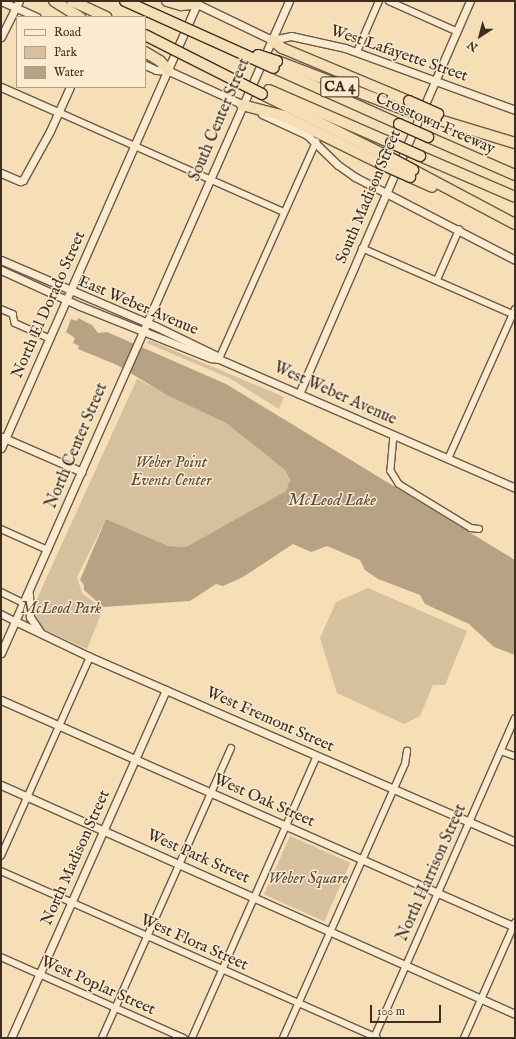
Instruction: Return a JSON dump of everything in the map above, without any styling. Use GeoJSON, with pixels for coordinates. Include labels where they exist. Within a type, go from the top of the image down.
{"type":"FeatureCollection","features":[{"type":"Feature","properties":{"kind":"highway"},"geometry":{"type":"LineString","coordinates":[[54,1],[78,16]]}},
{"type":"Feature","properties":{"kind":"highway"},"geometry":{"type":"LineString","coordinates":[[72,1],[105,16]]}},
{"type":"Feature","properties":{"kind":"highway","name":"CA 4"},"geometry":{"type":"LineString","coordinates":[[125,1],[275,65],[407,105],[474,130],[515,143]]}},
{"type":"Feature","properties":{"kind":"highway"},"geometry":{"type":"LineString","coordinates":[[167,1],[181,5],[196,2]]}},
{"type":"Feature","properties":{"kind":"highway","name":"CA 4"},"geometry":{"type":"LineString","coordinates":[[146,34],[264,91],[515,197]]}},
{"type":"Feature","properties":{"kind":"highway"},"geometry":{"type":"LineString","coordinates":[[272,40],[282,48],[407,105]]}},
{"type":"Feature","properties":{"kind":"highway"},"geometry":{"type":"LineString","coordinates":[[146,53],[160,60],[169,71]]}},
{"type":"Feature","properties":{"kind":"highway","name":"Crosstown Freeway"},"geometry":{"type":"LineString","coordinates":[[275,65],[399,124],[515,175]]}},
{"type":"Feature","properties":{"kind":"highway"},"geometry":{"type":"LineString","coordinates":[[264,91],[383,160]]}},
{"type":"Feature","properties":{"kind":"highway"},"geometry":{"type":"LineString","coordinates":[[242,105],[284,116],[412,173],[515,224]]}},
{"type":"Feature","properties":{"kind":"street"},"geometry":{"type":"LineString","coordinates":[[1,1],[17,4],[35,16]]}},
{"type":"Feature","properties":{"kind":"street","name":"South Center Street"},"geometry":{"type":"LineString","coordinates":[[178,250],[289,1]]}},
{"type":"Feature","properties":{"kind":"street"},"geometry":{"type":"LineString","coordinates":[[357,52],[379,1]]}},
{"type":"Feature","properties":{"kind":"street"},"geometry":{"type":"LineString","coordinates":[[389,1],[456,31]]}},
{"type":"Feature","properties":{"kind":"street","name":"South Madison Street"},"geometry":{"type":"LineString","coordinates":[[299,394],[385,193],[470,1]]}},
{"type":"Feature","properties":{"kind":"street"},"geometry":{"type":"LineString","coordinates":[[196,2],[272,40]]}},
{"type":"Feature","properties":{"kind":"street","name":"North El Dorado Street"},"geometry":{"type":"LineString","coordinates":[[1,448],[3,437],[50,338],[102,217],[169,71],[196,2]]}},
{"type":"Feature","properties":{"kind":"street"},"geometry":{"type":"LineString","coordinates":[[1,37],[17,4]]}},
{"type":"Feature","properties":{"kind":"street","name":"West Lafayette Street"},"geometry":{"type":"LineString","coordinates":[[272,40],[291,36],[357,52],[515,110]]}},
{"type":"Feature","properties":{"kind":"street"},"geometry":{"type":"LineString","coordinates":[[146,65],[156,70],[169,71],[307,135],[347,172],[515,260]]}},
{"type":"Feature","properties":{"kind":"street"},"geometry":{"type":"LineString","coordinates":[[1,87],[284,212]]}},
{"type":"Feature","properties":{"kind":"street"},"geometry":{"type":"LineString","coordinates":[[1,173],[20,181],[25,178],[70,88]]}},
{"type":"Feature","properties":{"kind":"street"},"geometry":{"type":"LineString","coordinates":[[220,359],[316,142]]}},
{"type":"Feature","properties":{"kind":"street"},"geometry":{"type":"LineString","coordinates":[[437,280],[459,230]]}},
{"type":"Feature","properties":{"kind":"street"},"geometry":{"type":"LineString","coordinates":[[362,248],[514,311],[481,382],[448,459]]}},
{"type":"Feature","properties":{"kind":"street","name":"North Center Street"},"geometry":{"type":"LineString","coordinates":[[1,653],[48,550],[178,250]]}},
{"type":"Feature","properties":{"kind":"street","name":"East Weber Avenue"},"geometry":{"type":"LineString","coordinates":[[1,260],[70,291],[146,322],[220,359]]}},
{"type":"Feature","properties":{"kind":"street","name":"East Weber Avenue"},"geometry":{"type":"LineString","coordinates":[[1,270],[143,331]]}},
{"type":"Feature","properties":{"kind":"street"},"geometry":{"type":"LineString","coordinates":[[1,309],[13,314],[15,323],[50,338]]}},
{"type":"Feature","properties":{"kind":"street","name":"West Weber Avenue"},"geometry":{"type":"LineString","coordinates":[[143,331],[211,358],[220,359],[515,488]]}},
{"type":"Feature","properties":{"kind":"street"},"geometry":{"type":"LineString","coordinates":[[394,435],[390,464],[394,478],[399,484],[472,528],[480,529]]}},
{"type":"Feature","properties":{"kind":"street"},"geometry":{"type":"LineString","coordinates":[[3,437],[82,472]]}},
{"type":"Feature","properties":{"kind":"street"},"geometry":{"type":"LineString","coordinates":[[1,529],[48,550]]}},
{"type":"Feature","properties":{"kind":"street"},"geometry":{"type":"LineString","coordinates":[[29,591],[30,617],[42,634]]}},
{"type":"Feature","properties":{"kind":"street"},"geometry":{"type":"LineString","coordinates":[[1,592],[24,603]]}},
{"type":"Feature","properties":{"kind":"street"},"geometry":{"type":"LineString","coordinates":[[1,614],[15,621]]}},
{"type":"Feature","properties":{"kind":"street","name":"West Fremont Street"},"geometry":{"type":"LineString","coordinates":[[15,621],[90,657],[515,842]]}},
{"type":"Feature","properties":{"kind":"street"},"geometry":{"type":"LineString","coordinates":[[1,856],[90,657]]}},
{"type":"Feature","properties":{"kind":"street","name":"North Madison Street"},"geometry":{"type":"LineString","coordinates":[[11,1038],[166,690]]}},
{"type":"Feature","properties":{"kind":"street","name":"West Oak Street"},"geometry":{"type":"LineString","coordinates":[[1,700],[438,894],[514,926]]}},
{"type":"Feature","properties":{"kind":"street","name":"North Harrison Street"},"geometry":{"type":"LineString","coordinates":[[375,1038],[515,719]]}},
{"type":"Feature","properties":{"kind":"street"},"geometry":{"type":"LineString","coordinates":[[102,1038],[231,748]]}},
{"type":"Feature","properties":{"kind":"street"},"geometry":{"type":"LineString","coordinates":[[501,750],[515,756]]}},
{"type":"Feature","properties":{"kind":"street"},"geometry":{"type":"LineString","coordinates":[[283,1038],[406,764],[407,751]]}},
{"type":"Feature","properties":{"kind":"street"},"geometry":{"type":"LineString","coordinates":[[192,1038],[317,756]]}},
{"type":"Feature","properties":{"kind":"street","name":"West Park Street"},"geometry":{"type":"LineString","coordinates":[[1,785],[515,1014]]}},
{"type":"Feature","properties":{"kind":"street","name":"West Flora Street"},"geometry":{"type":"LineString","coordinates":[[1,871],[375,1038]]}},
{"type":"Feature","properties":{"kind":"street"},"geometry":{"type":"LineString","coordinates":[[464,1038],[514,926]]}},
{"type":"Feature","properties":{"kind":"street","name":"West Poplar Street"},"geometry":{"type":"LineString","coordinates":[[1,957],[184,1038]]}},
{"type":"Feature","properties":{"kind":"green space"},"geometry":{"type":"Polygon","coordinates":[[[149,340],[284,397],[279,409],[229,378],[147,343],[149,340]]]}},
{"type":"Feature","properties":{"kind":"green space","name":"Weber Point Events Center"},"geometry":{"type":"Polygon","coordinates":[[[137,379],[226,423],[285,470],[289,477],[289,484],[286,491],[186,547],[168,546],[106,519],[77,577],[82,593],[103,609],[87,649],[41,628],[31,612],[137,379]]]}},
{"type":"Feature","properties":{"kind":"green space"},"geometry":{"type":"Polygon","coordinates":[[[368,588],[467,631],[445,685],[433,685],[420,716],[404,724],[337,693],[320,638],[336,602],[368,588]]]}},
{"type":"Feature","properties":{"kind":"green space","name":"Weber Square"},"geometry":{"type":"Polygon","coordinates":[[[290,836],[350,863],[324,921],[264,894],[290,836]]]}},
{"type":"Feature","properties":{"kind":"water","name":"McLeod Lake"},"geometry":{"type":"Polygon","coordinates":[[[78,318],[92,325],[98,333],[107,332],[226,384],[515,560],[515,655],[494,647],[469,624],[425,604],[420,595],[378,579],[365,570],[360,560],[327,546],[311,552],[293,544],[243,577],[223,586],[216,584],[190,601],[103,607],[84,590],[84,585],[80,580],[106,519],[168,546],[186,547],[286,491],[290,480],[285,470],[226,423],[167,395],[117,365],[78,349],[79,346],[73,343],[75,338],[66,332],[71,319],[77,321],[78,318]]]}},
{"type":"Feature","properties":{"kind":"park label","name":"McLeod Park"},"geometry":{"type":"Point","coordinates":[61,609]}}]}
